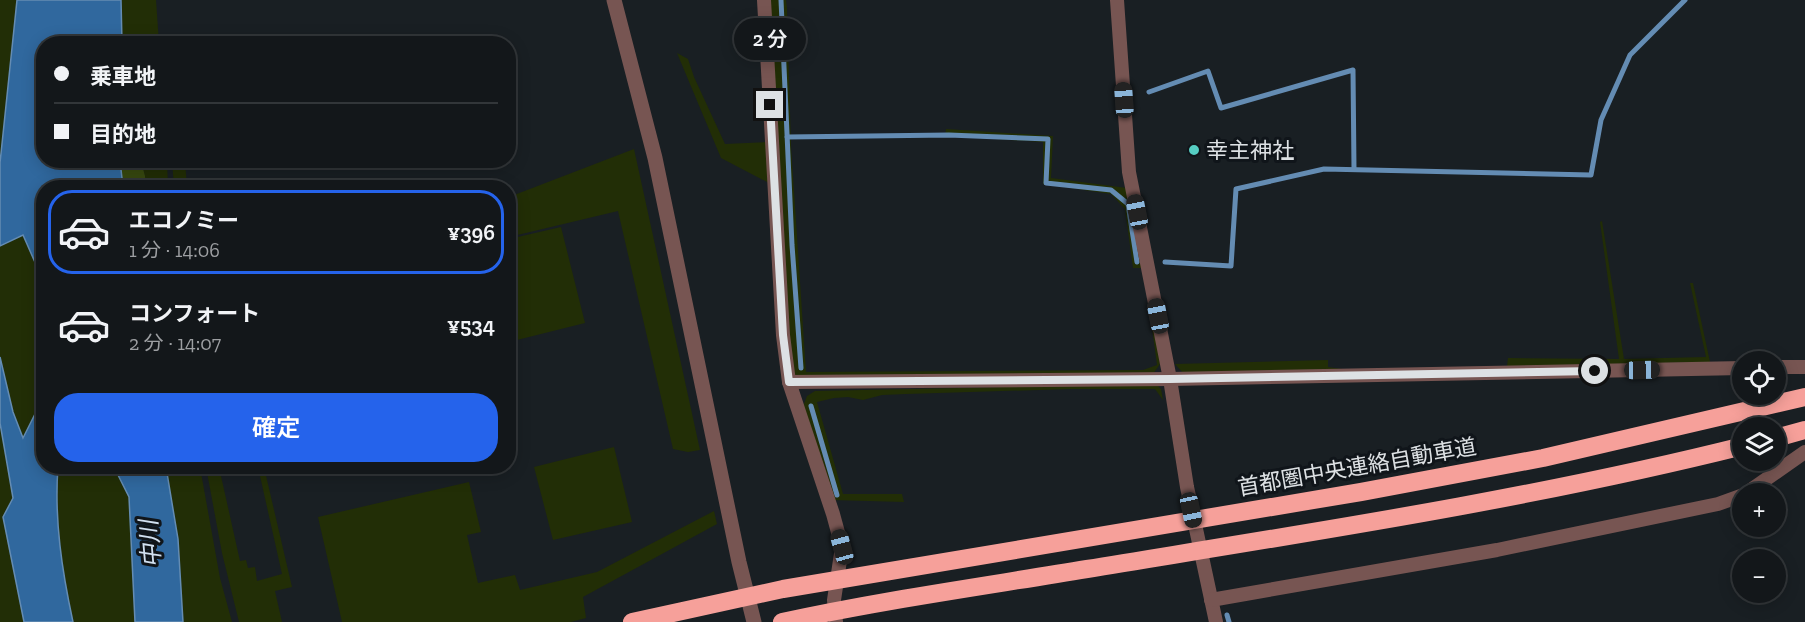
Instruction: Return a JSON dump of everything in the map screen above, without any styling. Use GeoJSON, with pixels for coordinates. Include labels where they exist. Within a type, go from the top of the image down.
{"type":"FeatureCollection","features":[{"type":"Feature","properties":{"kind":"highway","name":"首都圏中央連絡自動車道"},"geometry":{"type":"LineString","coordinates":[[632,622],[783,589],[1350,494],[1543,458],[1805,398]]}},
{"type":"Feature","properties":{"kind":"highway"},"geometry":{"type":"LineString","coordinates":[[1786,435],[1805,429]]}},
{"type":"Feature","properties":{"kind":"highway"},"geometry":{"type":"LineString","coordinates":[[782,622],[914,597],[1405,517],[1578,484],[1732,449]]}},
{"type":"Feature","properties":{"kind":"street"},"geometry":{"type":"LineString","coordinates":[[614,0],[654,158],[753,622]]}},
{"type":"Feature","properties":{"kind":"street"},"geometry":{"type":"LineString","coordinates":[[764,0],[783,335],[789,382],[842,547],[834,600],[836,622]]}},
{"type":"Feature","properties":{"kind":"street"},"geometry":{"type":"LineString","coordinates":[[1117,0],[1129,172],[1170,379],[1186,487],[1216,622]]}},
{"type":"Feature","properties":{"kind":"street"},"geometry":{"type":"LineString","coordinates":[[1786,367],[1805,367]]}},
{"type":"Feature","properties":{"kind":"street"},"geometry":{"type":"LineString","coordinates":[[789,382],[1170,379],[1732,368]]}},
{"type":"Feature","properties":{"kind":"street"},"geometry":{"type":"LineString","coordinates":[[1760,483],[1805,452]]}},
{"type":"Feature","properties":{"kind":"street"},"geometry":{"type":"LineString","coordinates":[[1211,600],[1497,550],[1718,504],[1732,499]]}},
{"type":"Feature","properties":{"kind":"green space"},"geometry":{"type":"Polygon","coordinates":[[[0,0],[17,0],[0,163],[0,0]]]}},
{"type":"Feature","properties":{"kind":"green space"},"geometry":{"type":"Polygon","coordinates":[[[121,0],[156,0],[159,36],[122,36],[121,0]]]}},
{"type":"Feature","properties":{"kind":"green space"},"geometry":{"type":"Polygon","coordinates":[[[769,0],[786,0],[787,9],[791,146],[806,372],[1143,370],[1157,365],[1144,268],[1160,364],[1153,374],[795,375],[790,368],[769,0]]]}},
{"type":"Feature","properties":{"kind":"green space"},"geometry":{"type":"Polygon","coordinates":[[[677,53],[688,59],[725,144],[767,142],[769,183],[721,158],[677,53]]]}},
{"type":"Feature","properties":{"kind":"green space"},"geometry":{"type":"Polygon","coordinates":[[[946,129],[1053,136],[1051,178],[1127,188],[1144,268],[1133,268],[1125,209],[1111,194],[1043,184],[1043,142],[945,136],[946,129]]]}},
{"type":"Feature","properties":{"kind":"green space"},"geometry":{"type":"Polygon","coordinates":[[[634,149],[700,450],[688,452],[673,449],[618,211],[516,235],[516,194],[634,149]]]}},
{"type":"Feature","properties":{"kind":"green space"},"geometry":{"type":"Polygon","coordinates":[[[121,168],[143,168],[145,180],[122,180],[121,168]]]}},
{"type":"Feature","properties":{"kind":"green space"},"geometry":{"type":"Polygon","coordinates":[[[143,168],[167,168],[168,180],[145,180],[143,168]]]}},
{"type":"Feature","properties":{"kind":"green space"},"geometry":{"type":"Polygon","coordinates":[[[173,168],[186,168],[186,180],[173,180],[173,168]]]}},
{"type":"Feature","properties":{"kind":"green space"},"geometry":{"type":"Polygon","coordinates":[[[1602,221],[1624,359],[1706,357],[1690,283],[1693,283],[1710,362],[1507,366],[1508,358],[1619,359],[1600,222],[1602,221]]]}},
{"type":"Feature","properties":{"kind":"green space"},"geometry":{"type":"Polygon","coordinates":[[[561,227],[585,323],[516,340],[516,237],[561,227]]]}},
{"type":"Feature","properties":{"kind":"green space"},"geometry":{"type":"Polygon","coordinates":[[[23,235],[36,265],[36,413],[23,439],[13,412],[0,357],[0,246],[23,235]]]}},
{"type":"Feature","properties":{"kind":"green space"},"geometry":{"type":"Polygon","coordinates":[[[1328,360],[1328,367],[1349,370],[1184,374],[1175,364],[1328,360]]]}},
{"type":"Feature","properties":{"kind":"green space"},"geometry":{"type":"Polygon","coordinates":[[[1156,384],[1161,389],[1163,400],[1155,389],[1071,389],[882,395],[863,400],[848,397],[817,402],[843,494],[902,494],[904,502],[831,500],[802,409],[807,396],[815,391],[1156,384]]]}},
{"type":"Feature","properties":{"kind":"green space"},"geometry":{"type":"Polygon","coordinates":[[[0,423],[13,498],[3,517],[24,622],[0,622],[0,423]]]}},
{"type":"Feature","properties":{"kind":"green space"},"geometry":{"type":"Polygon","coordinates":[[[614,447],[632,522],[553,540],[534,467],[614,447]]]}},
{"type":"Feature","properties":{"kind":"green space"},"geometry":{"type":"Polygon","coordinates":[[[58,474],[118,474],[129,497],[135,622],[73,622],[60,545],[58,474]]]}},
{"type":"Feature","properties":{"kind":"green space"},"geometry":{"type":"Polygon","coordinates":[[[167,474],[201,474],[220,578],[232,622],[183,622],[178,539],[167,474]]]}},
{"type":"Feature","properties":{"kind":"green space"},"geometry":{"type":"Polygon","coordinates":[[[207,474],[221,474],[240,561],[246,560],[248,568],[255,567],[257,581],[282,574],[260,474],[266,474],[292,587],[275,591],[282,622],[239,622],[222,553],[207,474]]]}},
{"type":"Feature","properties":{"kind":"green space"},"geometry":{"type":"Polygon","coordinates":[[[469,482],[481,532],[467,535],[478,583],[515,575],[520,590],[597,572],[714,511],[717,524],[583,597],[586,618],[571,622],[342,622],[318,517],[469,482]]]}},
{"type":"Feature","properties":{"kind":"water"},"geometry":{"type":"Polygon","coordinates":[[[17,0],[121,0],[122,36],[36,36],[36,168],[121,168],[122,180],[36,180],[36,265],[23,235],[0,246],[0,163],[17,0]]]}},
{"type":"Feature","properties":{"kind":"water"},"geometry":{"type":"Polygon","coordinates":[[[0,357],[13,412],[23,438],[36,412],[36,474],[58,474],[60,545],[73,622],[24,622],[3,517],[13,498],[0,423],[0,357]]]}},
{"type":"Feature","properties":{"kind":"water","name":"中川"},"geometry":{"type":"Polygon","coordinates":[[[118,474],[167,474],[178,539],[183,622],[135,622],[129,497],[118,474]]]}},
{"type":"Feature","properties":{"kind":"waterway"},"geometry":{"type":"LineString","coordinates":[[781,0],[792,245],[801,368]]}},
{"type":"Feature","properties":{"kind":"waterway"},"geometry":{"type":"LineString","coordinates":[[1165,262],[1231,266],[1236,189],[1324,169],[1591,175],[1601,120],[1630,55],[1685,0]]}},
{"type":"Feature","properties":{"kind":"waterway"},"geometry":{"type":"LineString","coordinates":[[1149,92],[1208,71],[1221,108],[1353,70],[1354,169]]}},
{"type":"Feature","properties":{"kind":"waterway"},"geometry":{"type":"LineString","coordinates":[[787,137],[949,135],[1048,139],[1046,183],[1111,190],[1128,204],[1137,262]]}},
{"type":"Feature","properties":{"kind":"waterway"},"geometry":{"type":"LineString","coordinates":[[811,406],[837,495]]}},
{"type":"Feature","properties":{"kind":"waterway"},"geometry":{"type":"LineString","coordinates":[[1227,615],[1229,622]]}},
{"type":"Feature","properties":{"kind":"place","name":"幸主神社"},"geometry":{"type":"Point","coordinates":[1194,150]}},
{"type":"Feature","properties":{"kind":"route"},"geometry":{"type":"LineString","coordinates":[[770,105],[783,335],[789,382],[1170,379],[1595,371]]}}]}
